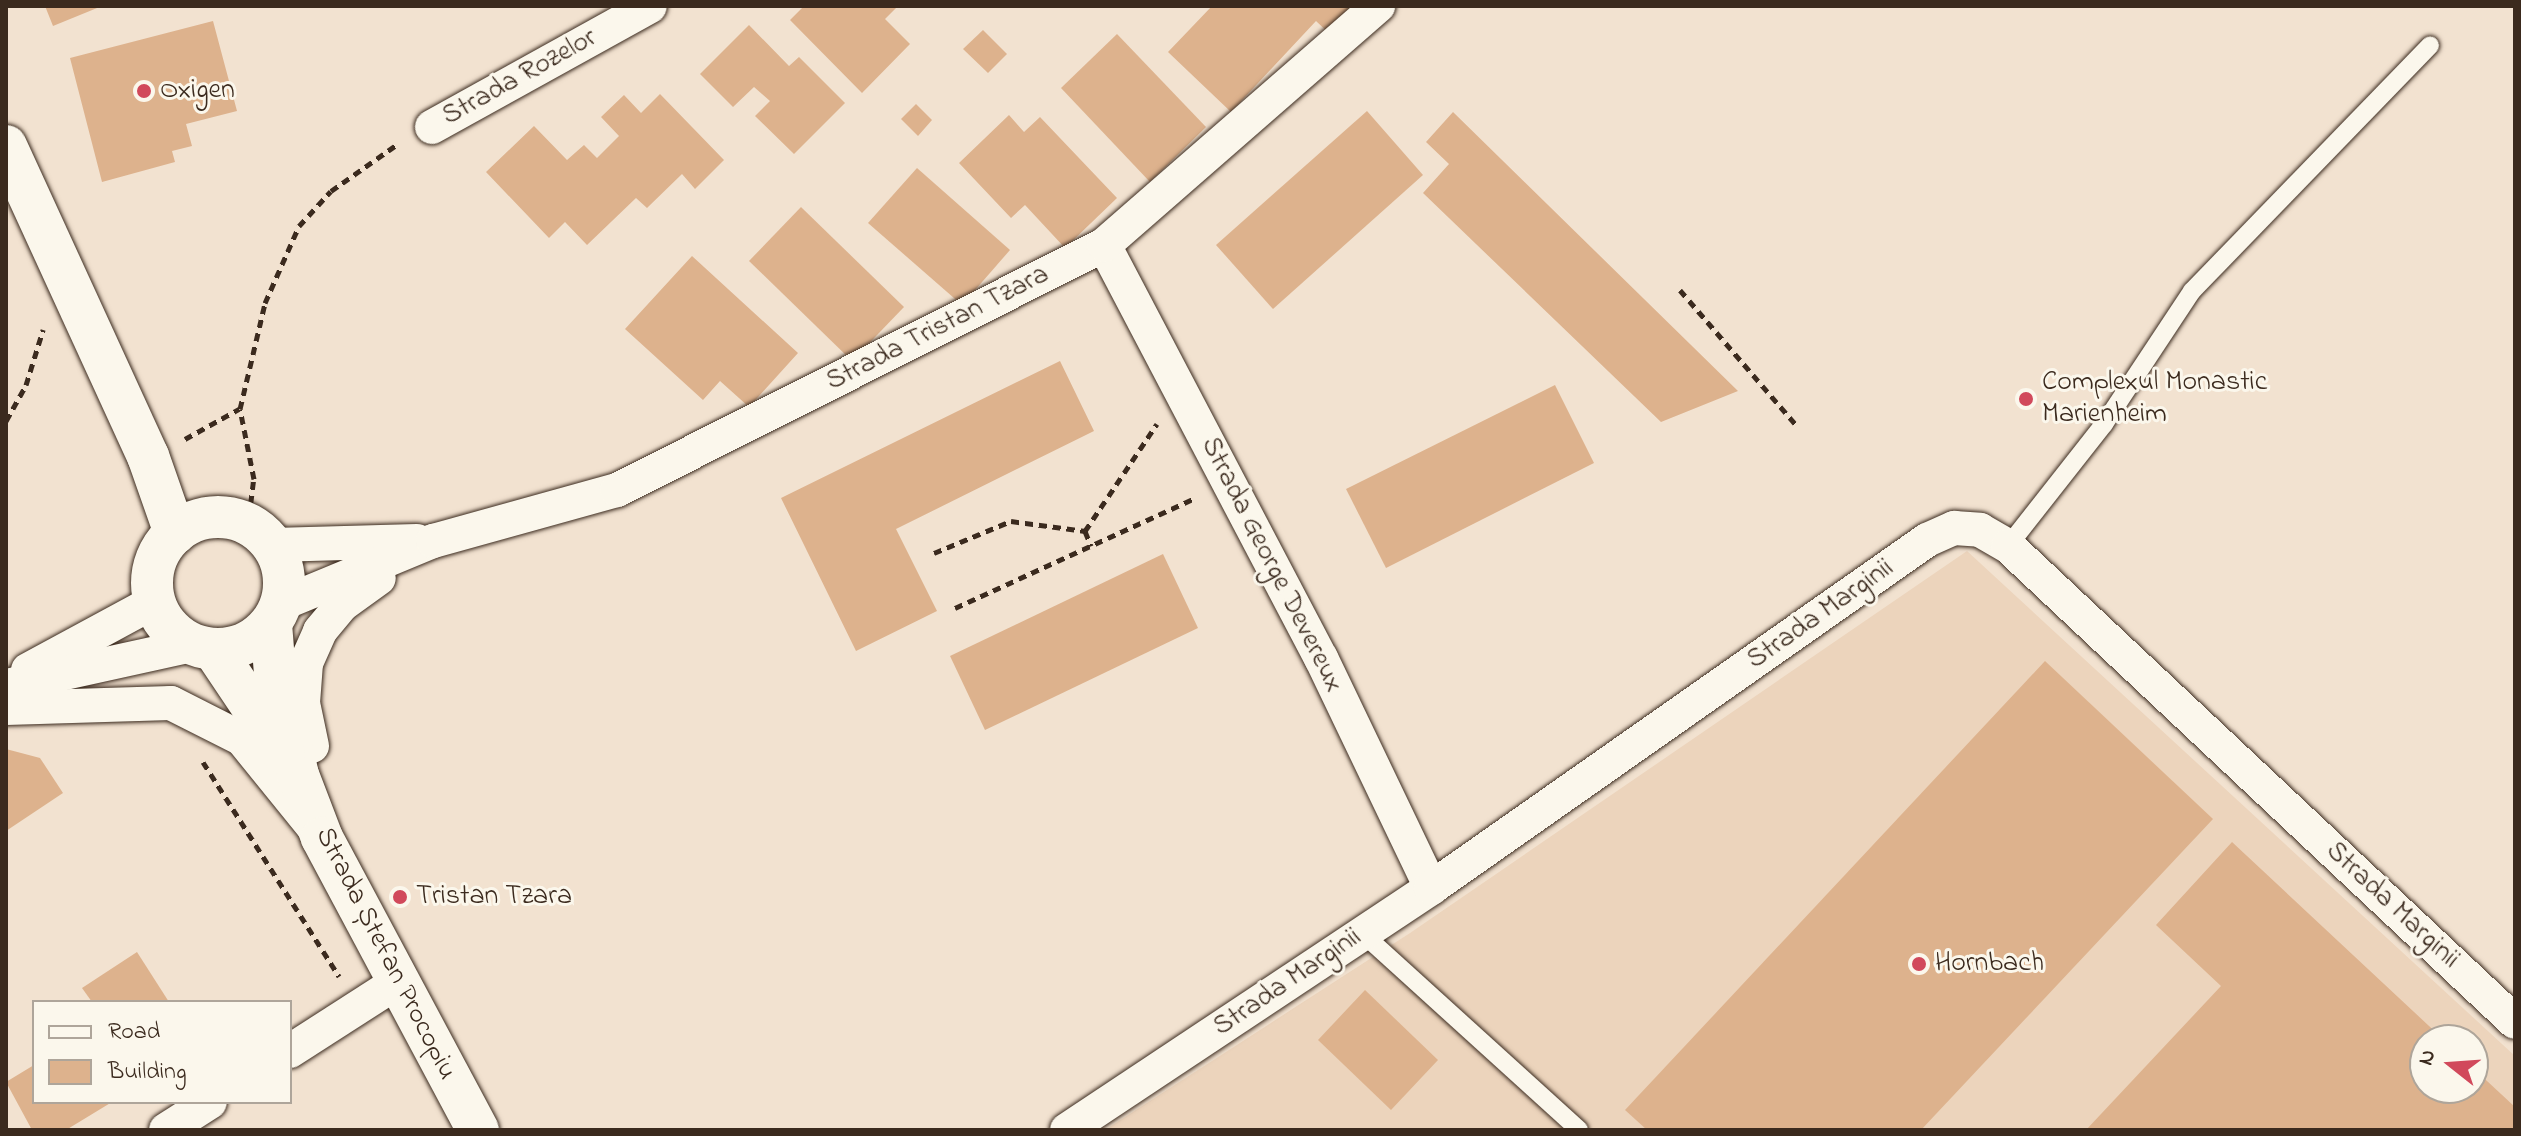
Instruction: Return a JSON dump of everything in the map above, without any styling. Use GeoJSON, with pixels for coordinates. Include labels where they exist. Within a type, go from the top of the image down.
{"type":"FeatureCollection","features":[{"type":"Feature","properties":{"kind":"street","name":"Strada Rozelor"},"geometry":{"type":"LineString","coordinates":[[432,127],[650,6]]}},
{"type":"Feature","properties":{"kind":"street","name":"Strada Tristan Tzara"},"geometry":{"type":"LineString","coordinates":[[276,614],[433,541],[617,490],[1104,245],[1378,6]]}},
{"type":"Feature","properties":{"kind":"street"},"geometry":{"type":"LineString","coordinates":[[6,146],[148,456],[175,533]]}},
{"type":"Feature","properties":{"kind":"street","name":"Strada George Devereux"},"geometry":{"type":"LineString","coordinates":[[1104,245],[1321,658],[1431,888]]}},
{"type":"Feature","properties":{"kind":"street"},"geometry":{"type":"LineString","coordinates":[[6,684],[255,639],[276,614],[285,582],[247,528],[148,456]]}},
{"type":"Feature","properties":{"kind":"street","name":"Strada Tristan Tzara"},"geometry":{"type":"LineString","coordinates":[[247,528],[433,541]]}},
{"type":"Feature","properties":{"kind":"street"},"geometry":{"type":"LineString","coordinates":[[175,533],[247,528]]}},
{"type":"Feature","properties":{"kind":"street","name":"Strada Marginii"},"geometry":{"type":"LineString","coordinates":[[1067,1130],[1431,888],[1927,540],[1954,528],[1980,530],[2008,546],[2515,1022]]}},
{"type":"Feature","properties":{"kind":"street"},"geometry":{"type":"LineString","coordinates":[[175,533],[154,563],[154,602],[162,620],[204,648]]}},
{"type":"Feature","properties":{"kind":"street","name":"Strada Tristan Tzara"},"geometry":{"type":"LineString","coordinates":[[322,838],[303,703],[306,663],[320,631],[343,604],[433,541]]}},
{"type":"Feature","properties":{"kind":"street"},"geometry":{"type":"LineString","coordinates":[[6,684],[154,602]]}},
{"type":"Feature","properties":{"kind":"street","name":"Strada Ștefan Procopiu"},"geometry":{"type":"LineString","coordinates":[[276,614],[275,674],[298,775],[322,838],[396,983],[478,1130]]}},
{"type":"Feature","properties":{"kind":"street","name":"Strada Ștefan Procopiu"},"geometry":{"type":"LineString","coordinates":[[204,648],[298,775]]}},
{"type":"Feature","properties":{"kind":"street"},"geometry":{"type":"LineString","coordinates":[[6,708],[171,703],[242,739],[322,838]]}},
{"type":"Feature","properties":{"kind":"street"},"geometry":{"type":"LineString","coordinates":[[292,1050],[396,983]]}},
{"type":"Feature","properties":{"kind":"street"},"geometry":{"type":"LineString","coordinates":[[166,1130],[207,1104]]}},
{"type":"Feature","properties":{"kind":"lane"},"geometry":{"type":"LineString","coordinates":[[2008,546],[2104,424],[2192,291],[2430,45]]}},
{"type":"Feature","properties":{"kind":"lane"},"geometry":{"type":"LineString","coordinates":[[1362,933],[1579,1130]]}},
{"type":"Feature","properties":{"kind":"path"},"geometry":{"type":"LineString","coordinates":[[247,528],[254,479],[240,409],[265,303],[299,226],[331,191],[388,149],[432,127]]}},
{"type":"Feature","properties":{"kind":"path"},"geometry":{"type":"LineString","coordinates":[[1680,290],[1797,426]]}},
{"type":"Feature","properties":{"kind":"path"},"geometry":{"type":"LineString","coordinates":[[6,421],[26,385],[48,317]]}},
{"type":"Feature","properties":{"kind":"path"},"geometry":{"type":"LineString","coordinates":[[1085,531],[1180,390]]}},
{"type":"Feature","properties":{"kind":"path"},"geometry":{"type":"LineString","coordinates":[[148,456],[240,409]]}},
{"type":"Feature","properties":{"kind":"path"},"geometry":{"type":"LineString","coordinates":[[955,608],[1229,483]]}},
{"type":"Feature","properties":{"kind":"path"},"geometry":{"type":"LineString","coordinates":[[934,553],[1011,521],[1085,531]]}},
{"type":"Feature","properties":{"kind":"path"},"geometry":{"type":"LineString","coordinates":[[1085,531],[1091,546]]}},
{"type":"Feature","properties":{"kind":"path"},"geometry":{"type":"LineString","coordinates":[[171,703],[357,1008]]}},
{"type":"Feature","properties":{"kind":"shaded area"},"geometry":{"type":"Polygon","coordinates":[[[1967,551],[2480,1024],[2409,1024],[2409,1104],[2489,1104],[2489,1032],[2515,1056],[2515,1130],[1105,1130],[1410,933],[1967,551]]]}},
{"type":"Feature","properties":{"kind":"building"},"geometry":{"type":"Polygon","coordinates":[[[45,6],[102,6],[53,26],[45,6]]]}},
{"type":"Feature","properties":{"kind":"building"},"geometry":{"type":"Polygon","coordinates":[[[804,6],[898,6],[885,19],[910,44],[862,93],[790,20],[804,6]]]}},
{"type":"Feature","properties":{"kind":"building"},"geometry":{"type":"Polygon","coordinates":[[[1212,6],[1363,6],[1334,38],[1316,21],[1231,112],[1168,52],[1212,6]]]}},
{"type":"Feature","properties":{"kind":"building"},"geometry":{"type":"Polygon","coordinates":[[[213,21],[237,111],[186,124],[192,146],[172,151],[175,162],[102,182],[70,58],[213,21]]]}},
{"type":"Feature","properties":{"kind":"building"},"geometry":{"type":"Polygon","coordinates":[[[749,25],[789,66],[799,57],[845,103],[794,154],[755,116],[770,101],[754,87],[733,107],[700,74],[749,25]]]}},
{"type":"Feature","properties":{"kind":"building"},"geometry":{"type":"Polygon","coordinates":[[[983,30],[1007,54],[988,73],[963,49],[983,30]]]}},
{"type":"Feature","properties":{"kind":"building"},"geometry":{"type":"Polygon","coordinates":[[[1117,34],[1206,127],[1150,182],[1061,88],[1117,34]]]}},
{"type":"Feature","properties":{"kind":"building"},"geometry":{"type":"Polygon","coordinates":[[[660,94],[724,160],[695,189],[682,174],[647,208],[636,198],[587,245],[565,222],[549,238],[486,172],[534,126],[567,160],[584,145],[597,158],[619,136],[601,117],[624,95],[641,113],[660,94]]]}},
{"type":"Feature","properties":{"kind":"building"},"geometry":{"type":"Polygon","coordinates":[[[916,104],[932,120],[918,136],[901,119],[916,104]]]}},
{"type":"Feature","properties":{"kind":"building"},"geometry":{"type":"Polygon","coordinates":[[[1367,111],[1423,175],[1273,309],[1216,245],[1367,111]]]}},
{"type":"Feature","properties":{"kind":"building"},"geometry":{"type":"Polygon","coordinates":[[[1453,112],[1738,391],[1661,422],[1423,193],[1449,164],[1426,142],[1453,112]]]}},
{"type":"Feature","properties":{"kind":"building"},"geometry":{"type":"Polygon","coordinates":[[[1009,115],[1024,132],[1040,117],[1117,198],[1065,248],[1025,205],[1011,218],[959,163],[1009,115]]]}},
{"type":"Feature","properties":{"kind":"building"},"geometry":{"type":"Polygon","coordinates":[[[917,168],[1010,250],[962,305],[868,223],[917,168]]]}},
{"type":"Feature","properties":{"kind":"building"},"geometry":{"type":"Polygon","coordinates":[[[801,207],[904,307],[852,361],[749,261],[801,207]]]}},
{"type":"Feature","properties":{"kind":"building"},"geometry":{"type":"Polygon","coordinates":[[[692,256],[798,353],[749,407],[720,381],[703,400],[625,329],[692,256]]]}},
{"type":"Feature","properties":{"kind":"building"},"geometry":{"type":"Polygon","coordinates":[[[1060,361],[1094,431],[896,529],[937,611],[856,651],[781,498],[1060,361]]]}},
{"type":"Feature","properties":{"kind":"building"},"geometry":{"type":"Polygon","coordinates":[[[1555,385],[1594,463],[1386,568],[1346,489],[1555,385]]]}},
{"type":"Feature","properties":{"kind":"building"},"geometry":{"type":"Polygon","coordinates":[[[1163,554],[1198,628],[985,730],[950,656],[1163,554]]]}},
{"type":"Feature","properties":{"kind":"building","name":"Hornbach"},"geometry":{"type":"Polygon","coordinates":[[[2045,661],[2213,819],[1921,1130],[1647,1130],[1625,1110],[2045,661]]]}},
{"type":"Feature","properties":{"kind":"building"},"geometry":{"type":"Polygon","coordinates":[[[6,749],[40,758],[63,793],[6,831],[6,749]]]}},
{"type":"Feature","properties":{"kind":"building"},"geometry":{"type":"Polygon","coordinates":[[[2232,842],[2427,1024],[2409,1024],[2409,1104],[2489,1104],[2489,1083],[2515,1107],[2515,1130],[2086,1130],[2221,986],[2156,925],[2232,842]]]}},
{"type":"Feature","properties":{"kind":"building"},"geometry":{"type":"Polygon","coordinates":[[[137,952],[168,1000],[91,1000],[82,988],[137,952]]]}},
{"type":"Feature","properties":{"kind":"building"},"geometry":{"type":"Polygon","coordinates":[[[1365,990],[1438,1060],[1391,1110],[1318,1040],[1365,990]]]}},
{"type":"Feature","properties":{"kind":"building"},"geometry":{"type":"Polygon","coordinates":[[[32,1066],[32,1104],[109,1104],[66,1130],[32,1130],[6,1082],[32,1066]]]}},
{"type":"Feature","properties":{"kind":"place","name":"Oxigen"},"geometry":{"type":"Point","coordinates":[144,91]}},
{"type":"Feature","properties":{"kind":"place","name":"Complexul Monastic Marienheim"},"geometry":{"type":"Point","coordinates":[2026,399]}},
{"type":"Feature","properties":{"kind":"place","name":"Tristan Tzara"},"geometry":{"type":"Point","coordinates":[400,897]}},
{"type":"Feature","properties":{"kind":"place","name":"Hornbach"},"geometry":{"type":"Point","coordinates":[1919,964]}}]}
